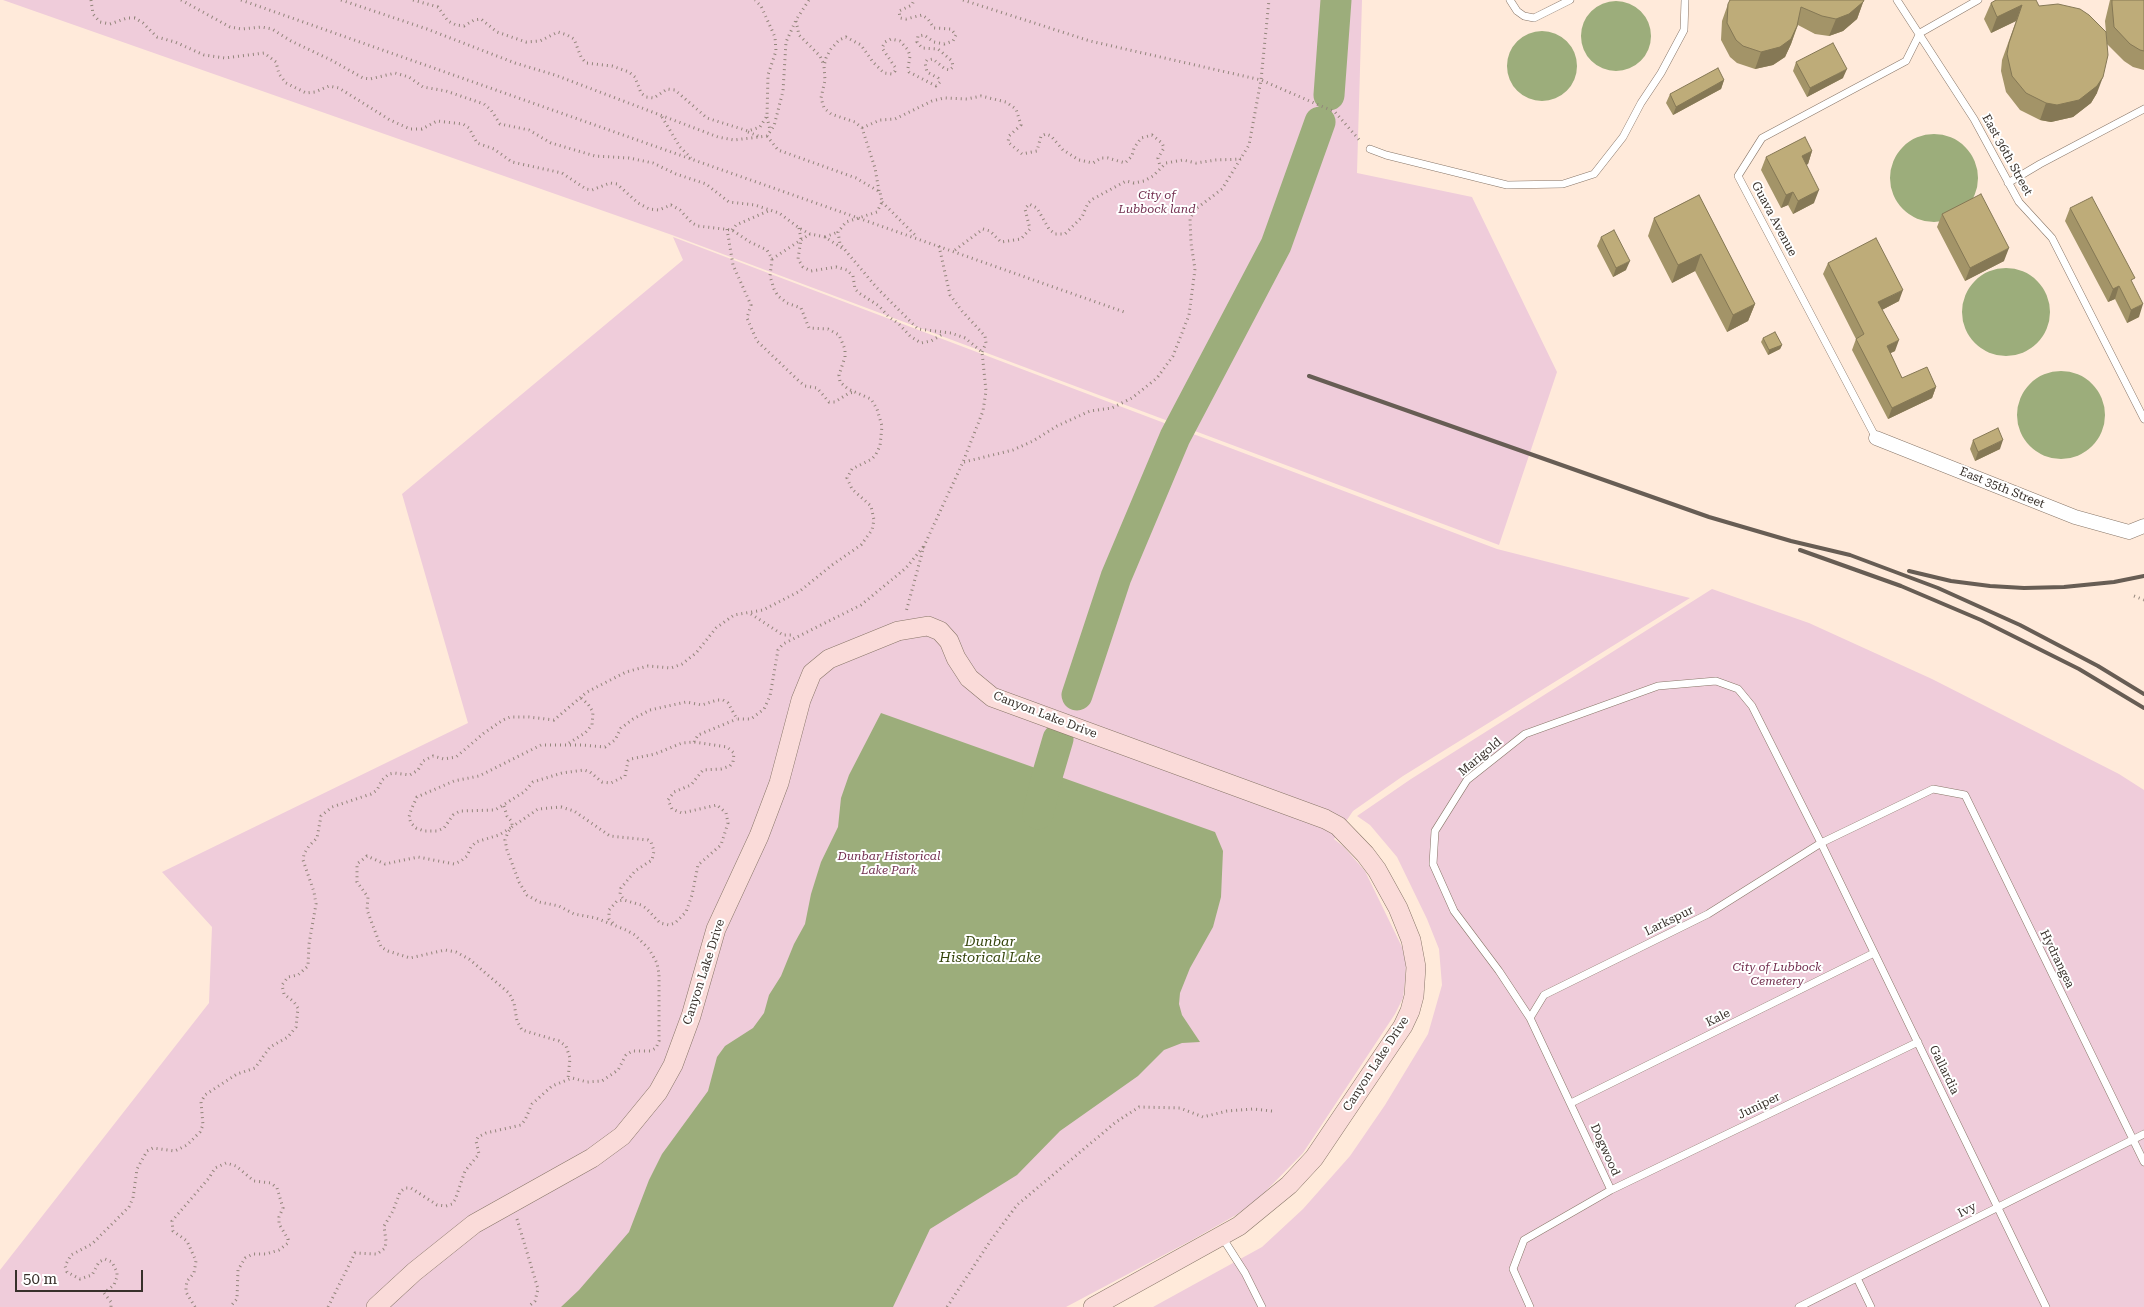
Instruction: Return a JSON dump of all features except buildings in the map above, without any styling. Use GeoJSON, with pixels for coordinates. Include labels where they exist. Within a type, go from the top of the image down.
{"type":"FeatureCollection","features":[{"type":"Feature","properties":{"kind":"street","name":"East 35th Street"},"geometry":{"type":"LineString","coordinates":[[1876,438],[2075,517],[2129,532],[2144,526]]}},
{"type":"Feature","properties":{"kind":"street","name":"Canyon Lake Drive"},"geometry":{"type":"LineString","coordinates":[[376,1307],[414,1272],[474,1224],[592,1158],[622,1136],[658,1092],[673,1065],[691,1016],[716,929],[759,836],[779,783],[801,700],[812,673],[828,659],[898,631],[928,626],[940,631],[949,641],[956,658],[969,678],[992,697],[1325,819],[1338,826],[1365,854],[1377,870],[1398,908],[1411,940],[1416,967],[1414,996],[1403,1026],[1314,1158],[1266,1206],[1222,1237],[1092,1307]]}},
{"type":"Feature","properties":{"kind":"lane"},"geometry":{"type":"LineString","coordinates":[[1510,0],[1517,11],[1524,16],[1534,18],[1570,0]]}},
{"type":"Feature","properties":{"kind":"lane"},"geometry":{"type":"LineString","coordinates":[[1370,149],[1386,155],[1507,185],[1563,184],[1594,174],[1623,136],[1641,103],[1661,73],[1684,30],[1685,0]]}},
{"type":"Feature","properties":{"kind":"lane","name":"East 36th Street"},"geometry":{"type":"LineString","coordinates":[[1897,0],[1974,119],[2019,202],[2052,238],[2144,419]]}},
{"type":"Feature","properties":{"kind":"lane"},"geometry":{"type":"LineString","coordinates":[[1920,33],[1978,0]]}},
{"type":"Feature","properties":{"kind":"lane","name":"Guava Avenue"},"geometry":{"type":"LineString","coordinates":[[1876,438],[1738,176],[1762,138],[1906,61],[1920,33]]}},
{"type":"Feature","properties":{"kind":"lane"},"geometry":{"type":"LineString","coordinates":[[2008,183],[2144,109]]}},
{"type":"Feature","properties":{"kind":"lane","name":"Marigold"},"geometry":{"type":"LineString","coordinates":[[1530,1018],[1499,971],[1454,911],[1434,864],[1435,831],[1462,787],[1467,780],[1525,734],[1593,709],[1658,686],[1716,681],[1738,689]]}},
{"type":"Feature","properties":{"kind":"lane","name":"Gallardia"},"geometry":{"type":"LineString","coordinates":[[1738,689],[1752,706],[1821,843],[2046,1307]]}},
{"type":"Feature","properties":{"kind":"lane","name":"Hydrangea"},"geometry":{"type":"LineString","coordinates":[[1821,843],[1933,789],[1964,795],[2144,1162]]}},
{"type":"Feature","properties":{"kind":"lane","name":"Larkspur"},"geometry":{"type":"LineString","coordinates":[[1530,1018],[1544,995],[1708,914],[1821,843]]}},
{"type":"Feature","properties":{"kind":"lane","name":"Kale"},"geometry":{"type":"LineString","coordinates":[[1571,1103],[1874,953]]}},
{"type":"Feature","properties":{"kind":"lane","name":"Dogwood"},"geometry":{"type":"LineString","coordinates":[[1530,1018],[1611,1190],[1524,1240],[1513,1269],[1530,1307]]}},
{"type":"Feature","properties":{"kind":"lane","name":"Juniper"},"geometry":{"type":"LineString","coordinates":[[1611,1190],[1918,1042]]}},
{"type":"Feature","properties":{"kind":"lane","name":"Ivy"},"geometry":{"type":"LineString","coordinates":[[1800,1307],[2144,1134]]}},
{"type":"Feature","properties":{"kind":"lane"},"geometry":{"type":"LineString","coordinates":[[1222,1237],[1245,1273],[1262,1307]]}},
{"type":"Feature","properties":{"kind":"lane"},"geometry":{"type":"LineString","coordinates":[[1857,1278],[1871,1307]]}},
{"type":"Feature","properties":{"kind":"path"},"geometry":{"type":"LineString","coordinates":[[91,0],[93,14],[100,22],[110,24],[127,18],[135,18],[157,37],[175,42],[204,55],[225,58],[264,53],[276,62],[283,80],[301,90],[312,93],[329,86],[339,88],[390,120],[410,129],[422,128],[437,121],[463,124],[469,128],[477,142],[494,149],[512,162],[562,173],[586,189],[592,190],[610,184],[617,184],[638,203],[649,209],[659,210],[672,205],[680,210],[692,223],[702,227],[732,230],[767,250],[772,259],[771,282],[778,296],[786,304],[801,308],[809,328],[828,329],[840,335],[845,349],[845,357],[839,375],[840,382],[843,386],[870,398],[877,408],[882,426],[880,446],[876,454],[872,459],[852,469],[847,478],[852,489],[871,506],[874,520],[872,530],[866,540],[854,552],[832,565],[791,598],[750,614],[734,615],[724,621],[696,653],[682,664],[671,668],[648,666],[626,672],[587,692],[554,720],[510,717],[484,733],[456,757],[444,759],[433,756],[423,761],[418,770],[410,775],[389,774],[382,780],[377,790],[371,794],[332,807],[321,816],[317,838],[306,850],[303,860],[316,904],[308,944],[308,966],[298,975],[288,977],[282,984],[284,994],[298,1008],[296,1027],[288,1037],[270,1047],[255,1068],[237,1074],[204,1095],[201,1102],[203,1125],[200,1132],[187,1145],[175,1151],[153,1148],[147,1151],[137,1169],[133,1198],[129,1207],[92,1244],[71,1254],[66,1266],[68,1272],[80,1279],[92,1275],[99,1262],[105,1259],[112,1262],[117,1277],[114,1285],[104,1294],[111,1302],[111,1307]]}},
{"type":"Feature","properties":{"kind":"path"},"geometry":{"type":"LineString","coordinates":[[181,0],[230,27],[242,29],[262,27],[272,29],[290,41],[331,60],[363,78],[370,79],[395,73],[405,76],[423,87],[446,91],[484,104],[491,110],[500,124],[529,130],[551,144],[595,156],[629,158],[653,163],[676,174],[706,184],[729,202],[755,205],[786,217],[799,228],[810,234],[825,237],[845,250]]}},
{"type":"Feature","properties":{"kind":"path"},"geometry":{"type":"LineString","coordinates":[[241,0],[955,250],[1127,313]]}},
{"type":"Feature","properties":{"kind":"path"},"geometry":{"type":"LineString","coordinates":[[341,0],[427,29],[718,137],[734,140],[762,138],[771,132],[783,92],[786,42],[796,20],[809,0]]}},
{"type":"Feature","properties":{"kind":"path"},"geometry":{"type":"LineString","coordinates":[[413,0],[438,7],[448,21],[456,25],[464,26],[481,18],[497,32],[526,42],[540,42],[558,32],[567,35],[574,39],[581,57],[586,62],[612,66],[629,72],[634,77],[641,93],[646,97],[654,98],[667,90],[675,90],[707,118],[762,138]]}},
{"type":"Feature","properties":{"kind":"path"},"geometry":{"type":"LineString","coordinates":[[755,0],[772,31],[776,46],[775,57],[768,76],[767,116],[771,132]]}},
{"type":"Feature","properties":{"kind":"path"},"geometry":{"type":"LineString","coordinates":[[824,66],[831,49],[839,40],[846,37],[861,45],[873,62],[884,72],[892,74],[895,71],[895,67],[882,48],[885,42],[891,39],[900,42],[908,50],[910,56],[909,72],[936,86],[940,82],[938,78],[927,72],[925,63],[927,60],[933,59],[944,69],[950,70],[953,67],[952,61],[938,49],[922,48],[917,42],[918,36],[924,34],[934,42],[944,44],[953,41],[956,35],[951,30],[934,28],[922,14],[906,19],[900,18],[898,11],[912,5],[914,0]]}},
{"type":"Feature","properties":{"kind":"path"},"geometry":{"type":"LineString","coordinates":[[963,0],[1090,42],[1261,80],[1335,112],[1352,134],[1370,149]]}},
{"type":"Feature","properties":{"kind":"path"},"geometry":{"type":"LineString","coordinates":[[963,462],[1013,450],[1033,441],[1057,426],[1090,411],[1112,408],[1132,398],[1157,378],[1173,356],[1189,315],[1194,269],[1190,218],[1197,208],[1222,189],[1249,145],[1261,80],[1269,0]]}},
{"type":"Feature","properties":{"kind":"path"},"geometry":{"type":"LineString","coordinates":[[796,20],[799,35],[820,56],[824,66],[825,80],[821,98],[824,108],[831,114],[855,122],[862,128],[875,168],[882,202],[916,237]]}},
{"type":"Feature","properties":{"kind":"path"},"geometry":{"type":"LineString","coordinates":[[862,128],[880,120],[895,119],[932,100],[944,98],[967,99],[981,96],[1006,102],[1016,109],[1021,125],[1009,136],[1008,142],[1022,154],[1037,151],[1040,136],[1046,134],[1051,136],[1063,150],[1079,160],[1093,163],[1101,158],[1108,158],[1125,163],[1132,156],[1134,148],[1141,138],[1152,135],[1162,143],[1164,148],[1158,158],[1160,166]]}},
{"type":"Feature","properties":{"kind":"path"},"geometry":{"type":"LineString","coordinates":[[661,116],[680,147],[694,160]]}},
{"type":"Feature","properties":{"kind":"path"},"geometry":{"type":"LineString","coordinates":[[748,132],[760,128],[767,116]]}},
{"type":"Feature","properties":{"kind":"path"},"geometry":{"type":"LineString","coordinates":[[767,136],[778,150],[856,178],[880,192]]}},
{"type":"Feature","properties":{"kind":"path"},"geometry":{"type":"LineString","coordinates":[[955,250],[983,229],[990,231],[1001,242],[1021,239],[1030,229],[1025,209],[1029,204],[1037,208],[1049,230],[1058,234],[1065,234],[1082,217],[1088,203],[1093,199],[1126,181],[1134,183],[1144,181],[1153,176],[1160,166],[1172,161],[1183,160],[1196,163],[1241,159]]}},
{"type":"Feature","properties":{"kind":"path"},"geometry":{"type":"LineString","coordinates":[[825,237],[838,232],[846,222],[876,212],[882,202]]}},
{"type":"Feature","properties":{"kind":"path"},"geometry":{"type":"LineString","coordinates":[[732,230],[736,225],[765,211],[771,211]]}},
{"type":"Feature","properties":{"kind":"path"},"geometry":{"type":"LineString","coordinates":[[799,228],[801,239],[798,259],[806,270],[836,267],[851,272],[855,289],[858,293],[879,306],[910,336],[921,343],[931,341],[946,333]]}},
{"type":"Feature","properties":{"kind":"path"},"geometry":{"type":"LineString","coordinates":[[727,229],[733,265],[751,304],[747,318],[757,341],[800,382],[805,386],[816,388],[830,402],[835,402],[849,393],[857,392]]}},
{"type":"Feature","properties":{"kind":"path"},"geometry":{"type":"LineString","coordinates":[[838,232],[838,238],[845,250],[877,288],[918,329],[965,338],[982,352]]}},
{"type":"Feature","properties":{"kind":"path"},"geometry":{"type":"LineString","coordinates":[[772,259],[810,234]]}},
{"type":"Feature","properties":{"kind":"path"},"geometry":{"type":"LineString","coordinates":[[898,631],[906,614],[924,546],[963,462],[983,411],[986,391],[982,352],[986,343],[985,336],[958,307],[950,295],[939,245]]}},
{"type":"Feature","properties":{"kind":"path"},"geometry":{"type":"LineString","coordinates":[[694,742],[698,735],[737,719],[751,719],[764,709],[774,680],[778,650],[789,639],[861,605],[906,568],[924,546]]}},
{"type":"Feature","properties":{"kind":"path"},"geometry":{"type":"LineString","coordinates":[[2134,596],[2144,600]]}},
{"type":"Feature","properties":{"kind":"path"},"geometry":{"type":"LineString","coordinates":[[750,614],[783,635],[798,635]]}},
{"type":"Feature","properties":{"kind":"path"},"geometry":{"type":"LineString","coordinates":[[565,745],[578,738],[592,725],[593,712],[581,698]]}},
{"type":"Feature","properties":{"kind":"path"},"geometry":{"type":"LineString","coordinates":[[615,925],[609,919],[609,910],[617,901],[624,900],[641,905],[664,925],[675,923],[686,912],[698,865],[717,850],[723,840],[727,817],[720,806],[714,805],[694,811],[682,812],[672,809],[668,803],[670,795],[692,785],[703,770],[726,768],[733,762],[734,753],[727,747],[694,742],[677,744],[655,754],[631,759],[624,776],[611,783],[602,782],[590,772],[584,770],[562,773],[538,780],[504,806],[491,811],[460,811],[453,816],[444,828],[431,832],[416,828],[411,823],[410,817],[417,796],[454,781],[479,776],[534,747],[550,744],[605,748],[615,740],[621,728],[650,710],[686,702],[702,705],[723,700],[728,703],[737,719]]}},
{"type":"Feature","properties":{"kind":"path"},"geometry":{"type":"LineString","coordinates":[[328,1307],[355,1253],[377,1254],[384,1248],[386,1242],[384,1226],[393,1211],[400,1192],[405,1188],[410,1188],[437,1205],[446,1206],[452,1204],[465,1172],[479,1154],[476,1141],[478,1137],[486,1133],[521,1125],[538,1098],[552,1086],[568,1079],[596,1083],[602,1082],[618,1070],[626,1055],[632,1051],[650,1051],[656,1048],[659,1041],[659,974],[657,963],[649,949],[634,935],[615,925],[596,918],[574,914],[559,906],[538,902],[527,895],[519,882],[506,844],[506,836],[512,827],[512,822],[507,816],[504,806]]}},
{"type":"Feature","properties":{"kind":"path"},"geometry":{"type":"LineString","coordinates":[[568,1079],[570,1058],[566,1046],[522,1030],[517,1021],[514,1003],[509,993],[469,959],[456,952],[445,950],[410,958],[381,947],[377,941],[367,910],[368,898],[357,882],[358,864],[367,856],[385,864],[418,857],[454,864],[467,856],[471,846],[476,842],[498,835],[538,809],[562,807],[574,811],[610,836],[651,842],[654,851],[652,860],[635,871],[620,888],[620,894],[624,900]]}},
{"type":"Feature","properties":{"kind":"path"},"geometry":{"type":"LineString","coordinates":[[947,1307],[991,1240],[1017,1205],[1116,1122],[1139,1107],[1180,1108],[1203,1117],[1228,1111],[1253,1109],[1272,1111]]}},
{"type":"Feature","properties":{"kind":"path"},"geometry":{"type":"LineString","coordinates":[[195,1307],[186,1292],[186,1287],[194,1273],[196,1261],[187,1241],[173,1232],[172,1221],[209,1178],[215,1168],[226,1163],[236,1166],[254,1182],[271,1183],[277,1188],[283,1208],[279,1224],[288,1239],[288,1243],[279,1250],[266,1254],[253,1254],[245,1258],[238,1270],[237,1299],[230,1307]]}},
{"type":"Feature","properties":{"kind":"path"},"geometry":{"type":"LineString","coordinates":[[512,1204],[538,1289],[535,1301],[528,1307]]}},
{"type":"Feature","properties":{"kind":"green space","name":"City of Lubbock land"},"geometry":{"type":"Polygon","coordinates":[[[3,0],[1362,0],[1357,173],[1472,197],[1557,372],[1499,545],[672,235],[3,0]]]}},
{"type":"Feature","properties":{"kind":"green space","name":"Dunbar Historical Lake Park"},"geometry":{"type":"Polygon","coordinates":[[[673,237],[1497,549],[1690,598],[1403,776],[1353,811],[1334,839],[1344,847],[1365,871],[1402,947],[1406,964],[1405,981],[1403,998],[1395,1014],[1303,1153],[1259,1198],[1236,1215],[1192,1240],[1066,1307],[0,1307],[0,1270],[209,1003],[212,927],[162,872],[468,723],[402,494],[683,260],[673,237]]]}},
{"type":"Feature","properties":{"kind":"green space","name":"City of Lubbock Cemetery"},"geometry":{"type":"Polygon","coordinates":[[[1712,589],[1809,623],[1932,679],[2119,774],[2144,790],[2144,1307],[1153,1307],[1262,1247],[1303,1209],[1350,1156],[1385,1105],[1428,1034],[1442,985],[1439,949],[1427,919],[1397,857],[1370,825],[1357,816],[1411,779],[1712,589]]]}},
{"type":"Feature","properties":{"kind":"water"},"geometry":{"type":"Polygon","coordinates":[[[1616,1],[1629,4],[1641,11],[1648,23],[1651,36],[1648,49],[1641,61],[1629,68],[1616,71],[1603,68],[1591,61],[1584,49],[1581,36],[1584,23],[1591,11],[1603,4],[1616,1]]]}},
{"type":"Feature","properties":{"kind":"water"},"geometry":{"type":"Polygon","coordinates":[[[1542,31],[1555,34],[1567,41],[1574,53],[1577,66],[1574,79],[1567,91],[1555,98],[1542,101],[1529,98],[1517,91],[1510,79],[1507,66],[1510,53],[1517,41],[1529,34],[1542,31]]]}},
{"type":"Feature","properties":{"kind":"water"},"geometry":{"type":"Polygon","coordinates":[[[1934,134],[1951,137],[1959,141],[1971,153],[1975,161],[1978,178],[1975,195],[1971,203],[1959,215],[1951,219],[1934,222],[1917,219],[1909,215],[1897,203],[1893,195],[1890,178],[1893,161],[1897,153],[1909,141],[1917,137],[1934,134]]]}},
{"type":"Feature","properties":{"kind":"water"},"geometry":{"type":"Polygon","coordinates":[[[2006,268],[2023,271],[2031,275],[2043,287],[2047,295],[2050,312],[2047,329],[2043,337],[2031,349],[2023,353],[2006,356],[1989,353],[1981,349],[1969,337],[1965,329],[1962,312],[1965,295],[1969,287],[1981,275],[1989,271],[2006,268]]]}},
{"type":"Feature","properties":{"kind":"water"},"geometry":{"type":"Polygon","coordinates":[[[2061,371],[2078,374],[2086,378],[2098,390],[2102,398],[2105,415],[2102,432],[2098,440],[2086,452],[2078,456],[2061,459],[2044,456],[2036,452],[2024,440],[2020,432],[2017,415],[2020,398],[2024,390],[2036,378],[2044,374],[2061,371]]]}},
{"type":"Feature","properties":{"kind":"water","name":"Dunbar Historical Lake"},"geometry":{"type":"Polygon","coordinates":[[[881,713],[1215,832],[1223,851],[1221,897],[1213,927],[1190,968],[1180,993],[1179,1004],[1182,1015],[1200,1042],[1182,1043],[1164,1050],[1138,1076],[1060,1131],[1017,1175],[930,1229],[893,1307],[561,1307],[579,1290],[629,1232],[649,1180],[662,1154],[708,1091],[717,1057],[725,1046],[753,1028],[764,1013],[769,995],[781,976],[794,944],[805,924],[811,894],[821,862],[838,827],[841,798],[849,775],[881,713]]]}},
{"type":"Feature","properties":{"kind":"waterway"},"geometry":{"type":"LineString","coordinates":[[1329,95],[1336,0]]}},
{"type":"Feature","properties":{"kind":"waterway"},"geometry":{"type":"LineString","coordinates":[[1077,695],[1116,577],[1175,437],[1276,245],[1320,122]]}},
{"type":"Feature","properties":{"kind":"waterway"},"geometry":{"type":"LineString","coordinates":[[1038,814],[1058,739]]}},
{"type":"Feature","properties":{"kind":"railway"},"geometry":{"type":"LineString","coordinates":[[1309,376],[1709,517],[1791,541],[1850,555],[1938,588],[2020,625],[2098,666],[2144,694]]}},
{"type":"Feature","properties":{"kind":"railway"},"geometry":{"type":"LineString","coordinates":[[1800,550],[1901,586],[1981,620],[2079,669],[2144,708]]}},
{"type":"Feature","properties":{"kind":"railway"},"geometry":{"type":"LineString","coordinates":[[1909,571],[1951,581],[2024,588],[2064,587],[2114,582],[2144,576]]}}]}
